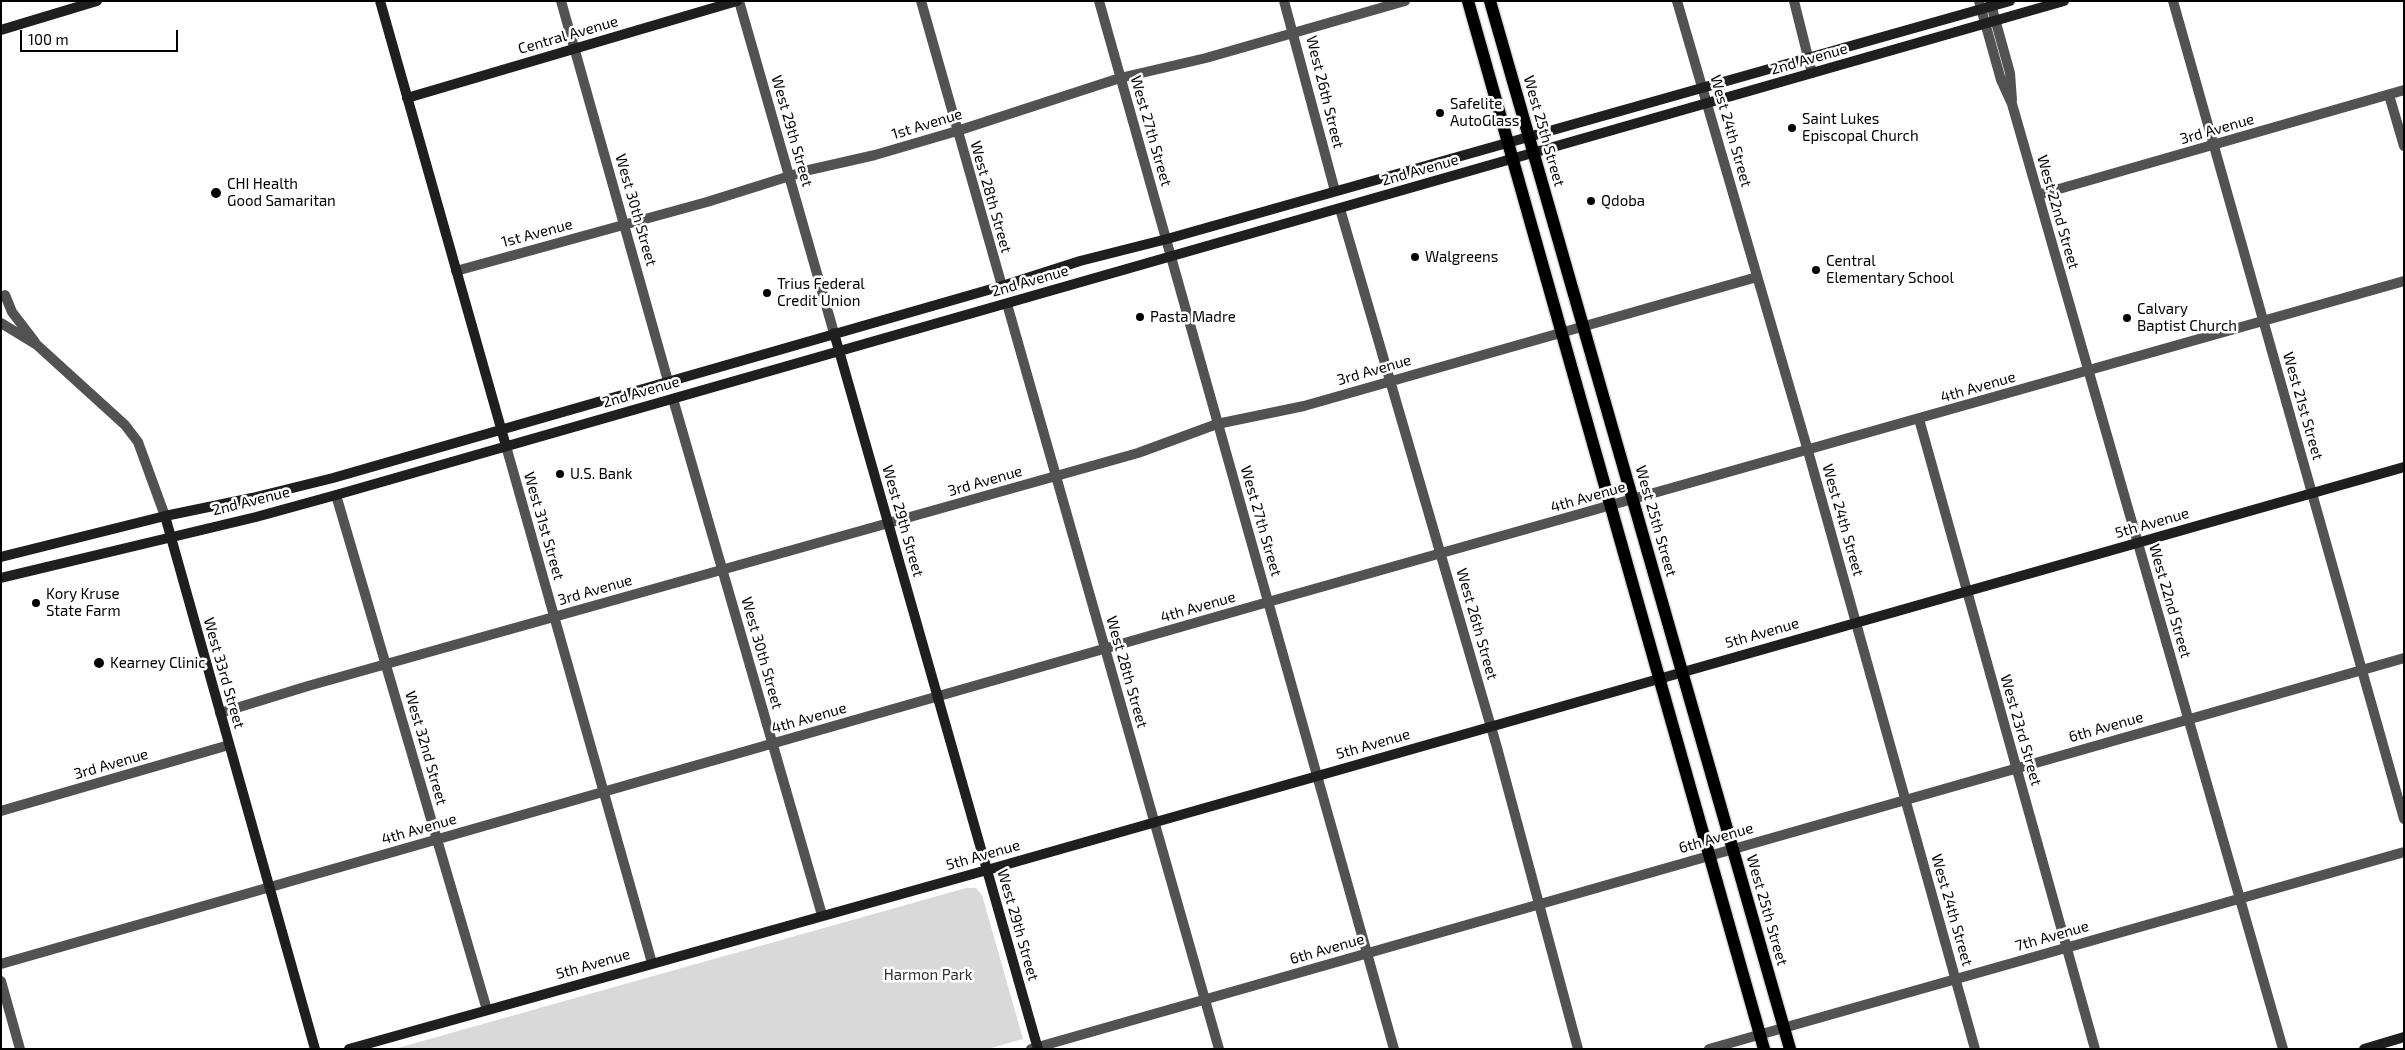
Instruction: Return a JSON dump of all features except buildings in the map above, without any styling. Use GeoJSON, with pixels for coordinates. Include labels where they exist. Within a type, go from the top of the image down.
{"type":"FeatureCollection","features":[{"type":"Feature","properties":{"kind":"main road"},"geometry":{"type":"LineString","coordinates":[[1468,1],[1764,1049]]}},
{"type":"Feature","properties":{"kind":"main road","name":"West 25th Street"},"geometry":{"type":"LineString","coordinates":[[1490,1],[1790,1049]]}},
{"type":"Feature","properties":{"kind":"street"},"geometry":{"type":"LineString","coordinates":[[1,30],[97,1]]}},
{"type":"Feature","properties":{"kind":"street","name":"West 31st Street"},"geometry":{"type":"LineString","coordinates":[[380,1],[652,963]]}},
{"type":"Feature","properties":{"kind":"street","name":"West 30th Street"},"geometry":{"type":"LineString","coordinates":[[561,1],[668,380]]}},
{"type":"Feature","properties":{"kind":"street","name":"Central Avenue"},"geometry":{"type":"LineString","coordinates":[[407,98],[738,1]]}},
{"type":"Feature","properties":{"kind":"street","name":"West 29th Street"},"geometry":{"type":"LineString","coordinates":[[738,1],[938,697],[1036,1048]]}},
{"type":"Feature","properties":{"kind":"street","name":"West 28th Street"},"geometry":{"type":"LineString","coordinates":[[920,1],[1002,286]]}},
{"type":"Feature","properties":{"kind":"street","name":"West 27th Street"},"geometry":{"type":"LineString","coordinates":[[1099,1],[1394,1049]]}},
{"type":"Feature","properties":{"kind":"street","name":"West 26th Street"},"geometry":{"type":"LineString","coordinates":[[1284,1],[1335,192]]}},
{"type":"Feature","properties":{"kind":"street","name":"1st Avenue"},"geometry":{"type":"LineString","coordinates":[[456,271],[707,202],[789,175],[875,155],[957,131],[1120,78],[1206,58],[1405,1]]}},
{"type":"Feature","properties":{"kind":"street","name":"West 24th Street"},"geometry":{"type":"LineString","coordinates":[[1677,1],[1808,451],[1975,1049]]}},
{"type":"Feature","properties":{"kind":"street"},"geometry":{"type":"LineString","coordinates":[[1794,1],[1812,73]]}},
{"type":"Feature","properties":{"kind":"street","name":"2nd Avenue"},"geometry":{"type":"LineString","coordinates":[[1,557],[165,516],[252,498],[334,478],[668,380],[1002,286],[1080,261],[1335,192],[1985,5],[2010,1]]}},
{"type":"Feature","properties":{"kind":"street","name":"2nd Avenue"},"geometry":{"type":"LineString","coordinates":[[1,578],[170,536],[256,517],[336,495],[2064,1]]}},
{"type":"Feature","properties":{"kind":"street","name":"West 21st Street"},"geometry":{"type":"LineString","coordinates":[[2173,1],[2404,819]]}},
{"type":"Feature","properties":{"kind":"street","name":"West 22nd Street"},"geometry":{"type":"LineString","coordinates":[[1985,5],[2001,80],[2012,104],[2283,1049]]}},
{"type":"Feature","properties":{"kind":"street","name":"3rd Avenue"},"geometry":{"type":"LineString","coordinates":[[2038,195],[2404,90]]}},
{"type":"Feature","properties":{"kind":"street"},"geometry":{"type":"LineString","coordinates":[[2389,95],[2404,146]]}},
{"type":"Feature","properties":{"kind":"street","name":"West 26th Street"},"geometry":{"type":"LineString","coordinates":[[1340,209],[1491,726],[1578,1049]]}},
{"type":"Feature","properties":{"kind":"street","name":"3rd Avenue"},"geometry":{"type":"LineString","coordinates":[[220,713],[386,664],[1138,453],[1217,424],[1304,406],[1757,277]]}},
{"type":"Feature","properties":{"kind":"street","name":"4th Avenue"},"geometry":{"type":"LineString","coordinates":[[1,964],[1268,602],[2404,282]]}},
{"type":"Feature","properties":{"kind":"street"},"geometry":{"type":"LineString","coordinates":[[1,310],[5,303],[3,291]]}},
{"type":"Feature","properties":{"kind":"street","name":"West 33rd Street"},"geometry":{"type":"LineString","coordinates":[[3,291],[12,312],[37,345],[125,425],[138,442],[165,516],[315,1049]]}},
{"type":"Feature","properties":{"kind":"street","name":"West 28th Street"},"geometry":{"type":"LineString","coordinates":[[1007,304],[1219,1049]]}},
{"type":"Feature","properties":{"kind":"street","name":"West 33rd Street"},"geometry":{"type":"LineString","coordinates":[[1,323],[37,345]]}},
{"type":"Feature","properties":{"kind":"street","name":"West 30th Street"},"geometry":{"type":"LineString","coordinates":[[673,399],[822,915]]}},
{"type":"Feature","properties":{"kind":"street","name":"West 23rd Street"},"geometry":{"type":"LineString","coordinates":[[1919,419],[2095,1049]]}},
{"type":"Feature","properties":{"kind":"street","name":"5th Avenue"},"geometry":{"type":"LineString","coordinates":[[349,1049],[2404,468]]}},
{"type":"Feature","properties":{"kind":"street","name":"West 32nd Street"},"geometry":{"type":"LineString","coordinates":[[336,495],[487,1010]]}},
{"type":"Feature","properties":{"kind":"street","name":"6th Avenue"},"geometry":{"type":"LineString","coordinates":[[1036,1048],[2404,658]]}},
{"type":"Feature","properties":{"kind":"street","name":"3rd Avenue"},"geometry":{"type":"LineString","coordinates":[[1,811],[229,745]]}},
{"type":"Feature","properties":{"kind":"street","name":"7th Avenue"},"geometry":{"type":"LineString","coordinates":[[1709,1049],[2404,852]]}},
{"type":"Feature","properties":{"kind":"street"},"geometry":{"type":"LineString","coordinates":[[1,981],[20,1049]]}},
{"type":"Feature","properties":{"kind":"street"},"geometry":{"type":"LineString","coordinates":[[2364,1049],[2404,1038]]}},
{"type":"Feature","properties":{"kind":"green space","name":"Harmon Park"},"geometry":{"type":"Polygon","coordinates":[[[966,888],[976,888],[982,895],[1023,1039],[988,1049],[394,1049],[966,888]]]}},
{"type":"Feature","properties":{"kind":"place","name":"Safelite AutoGlass"},"geometry":{"type":"Point","coordinates":[1440,113]}},
{"type":"Feature","properties":{"kind":"place","name":"Saint Lukes Episcopal Church"},"geometry":{"type":"Point","coordinates":[1792,128]}},
{"type":"Feature","properties":{"kind":"place","name":"CHI Health Good Samaritan"},"geometry":{"type":"Point","coordinates":[216,193]}},
{"type":"Feature","properties":{"kind":"place","name":"Qdoba"},"geometry":{"type":"Point","coordinates":[1591,201]}},
{"type":"Feature","properties":{"kind":"place","name":"Walgreens"},"geometry":{"type":"Point","coordinates":[1415,257]}},
{"type":"Feature","properties":{"kind":"place","name":"Central Elementary School"},"geometry":{"type":"Point","coordinates":[1816,270]}},
{"type":"Feature","properties":{"kind":"place","name":"Trius Federal Credit Union"},"geometry":{"type":"Point","coordinates":[767,293]}},
{"type":"Feature","properties":{"kind":"place","name":"Pasta Madre"},"geometry":{"type":"Point","coordinates":[1140,317]}},
{"type":"Feature","properties":{"kind":"place","name":"Calvary Baptist Church"},"geometry":{"type":"Point","coordinates":[2127,318]}},
{"type":"Feature","properties":{"kind":"place","name":"U.S. Bank"},"geometry":{"type":"Point","coordinates":[560,474]}},
{"type":"Feature","properties":{"kind":"place","name":"Kory Kruse State Farm"},"geometry":{"type":"Point","coordinates":[36,603]}},
{"type":"Feature","properties":{"kind":"place","name":"Kearney Clinic"},"geometry":{"type":"Point","coordinates":[99,663]}}]}
